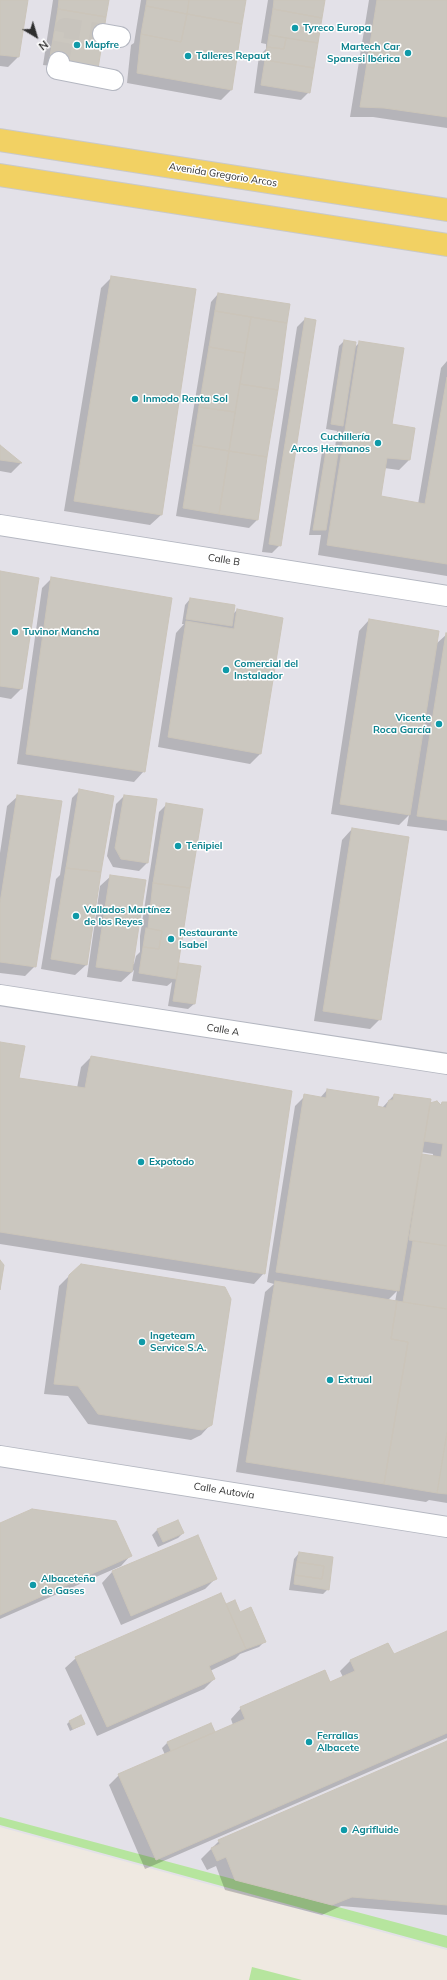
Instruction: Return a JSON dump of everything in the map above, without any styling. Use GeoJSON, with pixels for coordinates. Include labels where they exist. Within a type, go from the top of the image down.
{"type":"FeatureCollection","features":[{"type":"Feature","properties":{"kind":"main road","name":"Avenida Gregorio Arcos"},"geometry":{"type":"LineString","coordinates":[[0,140],[447,210]]}},
{"type":"Feature","properties":{"kind":"main road"},"geometry":{"type":"LineString","coordinates":[[0,175],[447,245]]}},
{"type":"Feature","properties":{"kind":"street"},"geometry":{"type":"LineString","coordinates":[[59,62],[58,69],[113,80]]}},
{"type":"Feature","properties":{"kind":"street","name":"Calle B"},"geometry":{"type":"LineString","coordinates":[[0,525],[447,596]]}},
{"type":"Feature","properties":{"kind":"street","name":"Calle A"},"geometry":{"type":"LineString","coordinates":[[0,995],[447,1064]]}},
{"type":"Feature","properties":{"kind":"street","name":"Calle Autovía"},"geometry":{"type":"LineString","coordinates":[[0,1456],[447,1527]]}},
{"type":"Feature","properties":{"kind":"shaded area"},"geometry":{"type":"Polygon","coordinates":[[[0,0],[447,0],[447,1950],[0,1827],[0,0]]]}},
{"type":"Feature","properties":{"kind":"green space"},"geometry":{"type":"Polygon","coordinates":[[[0,1817],[447,1936],[447,1948],[0,1825],[0,1817]]]}},
{"type":"Feature","properties":{"kind":"green space"},"geometry":{"type":"Polygon","coordinates":[[[252,1967],[302,1980],[249,1980],[252,1967]]]}},
{"type":"Feature","properties":{"kind":"building"},"geometry":{"type":"Polygon","coordinates":[[[0,0],[28,0],[19,57],[0,55],[0,0]]]}},
{"type":"Feature","properties":{"kind":"building"},"geometry":{"type":"Polygon","coordinates":[[[59,0],[109,0],[106,17],[58,9],[59,0]]]}},
{"type":"Feature","properties":{"kind":"building"},"geometry":{"type":"Polygon","coordinates":[[[147,0],[189,0],[187,14],[146,6],[147,0]]]}},
{"type":"Feature","properties":{"kind":"building"},"geometry":{"type":"Polygon","coordinates":[[[189,0],[246,0],[242,24],[187,14],[189,0]]]}},
{"type":"Feature","properties":{"kind":"building"},"geometry":{"type":"Polygon","coordinates":[[[274,0],[325,0],[322,18],[273,9],[274,0]]]}},
{"type":"Feature","properties":{"kind":"building","name":"Martech Car Spanesi Ibérica"},"geometry":{"type":"Polygon","coordinates":[[[377,0],[447,0],[447,117],[384,108],[360,107],[377,0]]]}},
{"type":"Feature","properties":{"kind":"building"},"geometry":{"type":"Polygon","coordinates":[[[146,6],[187,14],[181,42],[141,34],[146,6]]]}},
{"type":"Feature","properties":{"kind":"building","name":"Mapfre"},"geometry":{"type":"Polygon","coordinates":[[[58,9],[106,17],[98,69],[58,62],[59,58],[50,57],[58,9]]]}},
{"type":"Feature","properties":{"kind":"building","name":"Tyreco Europa"},"geometry":{"type":"Polygon","coordinates":[[[273,9],[322,18],[318,43],[269,35],[273,9]]]}},
{"type":"Feature","properties":{"kind":"building","name":"Talleres Repaut"},"geometry":{"type":"Polygon","coordinates":[[[187,14],[242,24],[232,90],[137,73],[141,34],[181,42],[187,14]]]}},
{"type":"Feature","properties":{"kind":"building"},"geometry":{"type":"Polygon","coordinates":[[[269,35],[286,38],[284,49],[267,47],[269,35]]]}},
{"type":"Feature","properties":{"kind":"building"},"geometry":{"type":"Polygon","coordinates":[[[286,38],[318,43],[314,68],[265,60],[267,47],[284,49],[286,38]]]}},
{"type":"Feature","properties":{"kind":"building"},"geometry":{"type":"Polygon","coordinates":[[[265,60],[314,68],[310,93],[261,85],[265,60]]]}},
{"type":"Feature","properties":{"kind":"building","name":"Inmodo Renta Sol"},"geometry":{"type":"Polygon","coordinates":[[[111,276],[196,289],[162,515],[74,501],[111,276]]]}},
{"type":"Feature","properties":{"kind":"building"},"geometry":{"type":"Polygon","coordinates":[[[218,293],[290,304],[287,323],[215,311],[218,293]]]}},
{"type":"Feature","properties":{"kind":"building"},"geometry":{"type":"Polygon","coordinates":[[[215,311],[251,317],[245,353],[209,347],[215,311]]]}},
{"type":"Feature","properties":{"kind":"building"},"geometry":{"type":"Polygon","coordinates":[[[251,317],[287,323],[278,390],[240,384],[251,317]]]}},
{"type":"Feature","properties":{"kind":"building"},"geometry":{"type":"Polygon","coordinates":[[[305,318],[316,320],[281,546],[269,544],[305,318]]]}},
{"type":"Feature","properties":{"kind":"building"},"geometry":{"type":"Polygon","coordinates":[[[344,340],[356,342],[343,426],[331,424],[344,340]]]}},
{"type":"Feature","properties":{"kind":"building","name":"Cuchillería Arcos Hermanos"},"geometry":{"type":"Polygon","coordinates":[[[359,341],[404,348],[392,424],[415,428],[410,460],[387,458],[381,496],[425,504],[447,377],[447,564],[327,545],[359,341]]]}},
{"type":"Feature","properties":{"kind":"building"},"geometry":{"type":"Polygon","coordinates":[[[209,347],[245,353],[235,412],[199,407],[209,347]]]}},
{"type":"Feature","properties":{"kind":"building"},"geometry":{"type":"Polygon","coordinates":[[[240,384],[278,390],[267,457],[229,451],[240,384]]]}},
{"type":"Feature","properties":{"kind":"building"},"geometry":{"type":"Polygon","coordinates":[[[199,407],[235,412],[229,451],[193,445],[199,407]]]}},
{"type":"Feature","properties":{"kind":"building"},"geometry":{"type":"Polygon","coordinates":[[[0,445],[22,463],[0,460],[0,445]]]}},
{"type":"Feature","properties":{"kind":"building"},"geometry":{"type":"Polygon","coordinates":[[[193,445],[229,451],[219,514],[183,508],[193,445]]]}},
{"type":"Feature","properties":{"kind":"building"},"geometry":{"type":"Polygon","coordinates":[[[327,445],[339,447],[326,530],[313,530],[327,445]]]}},
{"type":"Feature","properties":{"kind":"building"},"geometry":{"type":"Polygon","coordinates":[[[229,451],[267,457],[258,520],[219,514],[229,451]]]}},
{"type":"Feature","properties":{"kind":"building","name":"Tuvinor Mancha"},"geometry":{"type":"Polygon","coordinates":[[[0,571],[39,578],[22,689],[0,686],[0,571]]]}},
{"type":"Feature","properties":{"kind":"building"},"geometry":{"type":"Polygon","coordinates":[[[51,577],[172,598],[145,772],[26,754],[51,577]]]}},
{"type":"Feature","properties":{"kind":"building"},"geometry":{"type":"Polygon","coordinates":[[[190,598],[235,605],[232,626],[186,619],[190,598]]]}},
{"type":"Feature","properties":{"kind":"building","name":"Comercial del Instalador"},"geometry":{"type":"Polygon","coordinates":[[[237,609],[283,618],[261,754],[168,737],[186,621],[234,629],[237,609]]]}},
{"type":"Feature","properties":{"kind":"building"},"geometry":{"type":"Polygon","coordinates":[[[369,619],[439,631],[410,815],[340,804],[369,619]]]}},
{"type":"Feature","properties":{"kind":"building","name":"Vicente Roca García"},"geometry":{"type":"Polygon","coordinates":[[[447,633],[447,820],[417,816],[447,633]]]}},
{"type":"Feature","properties":{"kind":"building"},"geometry":{"type":"Polygon","coordinates":[[[79,789],[114,796],[101,872],[66,868],[79,789]]]}},
{"type":"Feature","properties":{"kind":"building"},"geometry":{"type":"Polygon","coordinates":[[[17,795],[62,801],[36,967],[0,962],[0,903],[17,795]]]}},
{"type":"Feature","properties":{"kind":"building"},"geometry":{"type":"Polygon","coordinates":[[[124,795],[157,799],[148,863],[121,859],[115,848],[124,795]]]}},
{"type":"Feature","properties":{"kind":"building","name":"Teñipiel"},"geometry":{"type":"Polygon","coordinates":[[[166,803],[203,809],[190,888],[153,883],[166,803]]]}},
{"type":"Feature","properties":{"kind":"building"},"geometry":{"type":"Polygon","coordinates":[[[352,828],[409,837],[381,1020],[323,1011],[352,828]]]}},
{"type":"Feature","properties":{"kind":"building","name":"Vallados Martínez de los Reyes"},"geometry":{"type":"Polygon","coordinates":[[[66,868],[101,872],[87,965],[51,959],[66,868]]]}},
{"type":"Feature","properties":{"kind":"building"},"geometry":{"type":"Polygon","coordinates":[[[110,875],[146,880],[132,972],[96,967],[110,875]]]}},
{"type":"Feature","properties":{"kind":"building","name":"Restaurante Isabel"},"geometry":{"type":"Polygon","coordinates":[[[153,883],[190,888],[176,979],[139,973],[143,947],[159,949],[162,931],[148,928],[153,883]]]}},
{"type":"Feature","properties":{"kind":"building"},"geometry":{"type":"Polygon","coordinates":[[[146,928],[162,931],[159,949],[143,947],[146,928]]]}},
{"type":"Feature","properties":{"kind":"building"},"geometry":{"type":"Polygon","coordinates":[[[179,963],[201,966],[195,1004],[173,1001],[179,963]]]}},
{"type":"Feature","properties":{"kind":"building","name":"Expotodo"},"geometry":{"type":"Polygon","coordinates":[[[0,1042],[25,1046],[19,1078],[85,1088],[91,1056],[292,1091],[265,1274],[0,1232],[0,1042]]]}},
{"type":"Feature","properties":{"kind":"building"},"geometry":{"type":"Polygon","coordinates":[[[327,1089],[379,1097],[377,1106],[386,1108],[389,1100],[393,1100],[394,1094],[431,1099],[399,1291],[276,1272],[304,1094],[326,1098],[327,1089]]]}},
{"type":"Feature","properties":{"kind":"building"},"geometry":{"type":"Polygon","coordinates":[[[437,1101],[441,1105],[442,1102],[447,1102],[447,1246],[409,1240],[422,1154],[441,1157],[443,1144],[424,1141],[430,1103],[437,1101]]]}},
{"type":"Feature","properties":{"kind":"building"},"geometry":{"type":"Polygon","coordinates":[[[413,1241],[447,1246],[447,1309],[403,1302],[413,1241]]]}},
{"type":"Feature","properties":{"kind":"building"},"geometry":{"type":"Polygon","coordinates":[[[0,1260],[4,1265],[0,1290],[0,1260]]]}},
{"type":"Feature","properties":{"kind":"building","name":"Ingeteam Service S.A."},"geometry":{"type":"Polygon","coordinates":[[[81,1264],[225,1287],[231,1299],[212,1425],[202,1430],[98,1414],[78,1386],[54,1384],[69,1275],[81,1264]]]}},
{"type":"Feature","properties":{"kind":"building","name":"Extrual"},"geometry":{"type":"Polygon","coordinates":[[[275,1281],[397,1301],[391,1339],[408,1342],[384,1484],[246,1462],[275,1281]]]}},
{"type":"Feature","properties":{"kind":"building"},"geometry":{"type":"Polygon","coordinates":[[[397,1301],[447,1309],[447,1432],[437,1493],[384,1484],[408,1342],[391,1339],[397,1301]]]}},
{"type":"Feature","properties":{"kind":"building"},"geometry":{"type":"Polygon","coordinates":[[[447,1433],[447,1494],[437,1493],[447,1433]]]}},
{"type":"Feature","properties":{"kind":"building","name":"Albaceteña de Gases"},"geometry":{"type":"Polygon","coordinates":[[[32,1509],[116,1521],[132,1556],[0,1615],[0,1523],[32,1509]]]}},
{"type":"Feature","properties":{"kind":"building"},"geometry":{"type":"Polygon","coordinates":[[[178,1520],[184,1533],[163,1542],[157,1529],[178,1520]]]}},
{"type":"Feature","properties":{"kind":"building"},"geometry":{"type":"Polygon","coordinates":[[[198,1535],[217,1579],[131,1616],[112,1571],[198,1535]]]}},
{"type":"Feature","properties":{"kind":"building"},"geometry":{"type":"Polygon","coordinates":[[[299,1552],[333,1557],[329,1590],[294,1584],[295,1575],[322,1579],[324,1566],[297,1562],[299,1552]]]}},
{"type":"Feature","properties":{"kind":"building"},"geometry":{"type":"Polygon","coordinates":[[[297,1562],[324,1566],[322,1579],[295,1575],[297,1562]]]}},
{"type":"Feature","properties":{"kind":"building"},"geometry":{"type":"Polygon","coordinates":[[[221,1593],[246,1649],[209,1666],[215,1679],[107,1727],[75,1657],[221,1593]]]}},
{"type":"Feature","properties":{"kind":"building"},"geometry":{"type":"Polygon","coordinates":[[[235,1600],[240,1612],[251,1607],[266,1642],[246,1649],[226,1604],[235,1600]]]}},
{"type":"Feature","properties":{"kind":"building","name":"Ferrallas Albacete"},"geometry":{"type":"Polygon","coordinates":[[[447,1631],[447,1733],[156,1860],[118,1774],[245,1719],[240,1707],[325,1670],[330,1682],[355,1671],[350,1660],[388,1643],[394,1654],[447,1631]]]}},
{"type":"Feature","properties":{"kind":"building"},"geometry":{"type":"Polygon","coordinates":[[[81,1715],[85,1724],[73,1729],[69,1721],[81,1715]]]}},
{"type":"Feature","properties":{"kind":"building"},"geometry":{"type":"Polygon","coordinates":[[[211,1723],[215,1732],[171,1751],[167,1742],[211,1723]]]}},
{"type":"Feature","properties":{"kind":"building","name":"Agrifluide"},"geometry":{"type":"Polygon","coordinates":[[[447,1741],[447,1905],[352,1897],[332,1905],[235,1880],[226,1857],[217,1861],[211,1848],[220,1844],[218,1840],[447,1741]]]}},
{"type":"Feature","properties":{"kind":"tunnel"},"geometry":{"type":"LineString","coordinates":[[59,62],[65,28],[103,34]]}},
{"type":"Feature","properties":{"kind":"place","name":"Tyreco Europa"},"geometry":{"type":"Point","coordinates":[295,28]}},
{"type":"Feature","properties":{"kind":"place","name":"Mapfre"},"geometry":{"type":"Point","coordinates":[77,45]}},
{"type":"Feature","properties":{"kind":"place","name":"Martech Car Spanesi Ibérica"},"geometry":{"type":"Point","coordinates":[408,53]}},
{"type":"Feature","properties":{"kind":"place","name":"Talleres Repaut"},"geometry":{"type":"Point","coordinates":[188,56]}},
{"type":"Feature","properties":{"kind":"place","name":"Inmodo Renta Sol"},"geometry":{"type":"Point","coordinates":[135,399]}},
{"type":"Feature","properties":{"kind":"place","name":"Cuchillería Arcos Hermanos"},"geometry":{"type":"Point","coordinates":[378,443]}},
{"type":"Feature","properties":{"kind":"place","name":"Tuvinor Mancha"},"geometry":{"type":"Point","coordinates":[15,632]}},
{"type":"Feature","properties":{"kind":"place","name":"Comercial del Instalador"},"geometry":{"type":"Point","coordinates":[226,670]}},
{"type":"Feature","properties":{"kind":"place","name":"Vicente Roca García"},"geometry":{"type":"Point","coordinates":[439,724]}},
{"type":"Feature","properties":{"kind":"place","name":"Teñipiel"},"geometry":{"type":"Point","coordinates":[178,846]}},
{"type":"Feature","properties":{"kind":"place","name":"Vallados Martínez de los Reyes"},"geometry":{"type":"Point","coordinates":[76,916]}},
{"type":"Feature","properties":{"kind":"place","name":"Restaurante Isabel"},"geometry":{"type":"Point","coordinates":[171,939]}},
{"type":"Feature","properties":{"kind":"place","name":"Expotodo"},"geometry":{"type":"Point","coordinates":[141,1162]}},
{"type":"Feature","properties":{"kind":"place","name":"Ingeteam Service S.A."},"geometry":{"type":"Point","coordinates":[142,1342]}},
{"type":"Feature","properties":{"kind":"place","name":"Extrual"},"geometry":{"type":"Point","coordinates":[330,1380]}},
{"type":"Feature","properties":{"kind":"place","name":"Albaceteña de Gases"},"geometry":{"type":"Point","coordinates":[33,1585]}},
{"type":"Feature","properties":{"kind":"place","name":"Ferrallas Albacete"},"geometry":{"type":"Point","coordinates":[309,1742]}},
{"type":"Feature","properties":{"kind":"place","name":"Agrifluide"},"geometry":{"type":"Point","coordinates":[344,1830]}}]}
